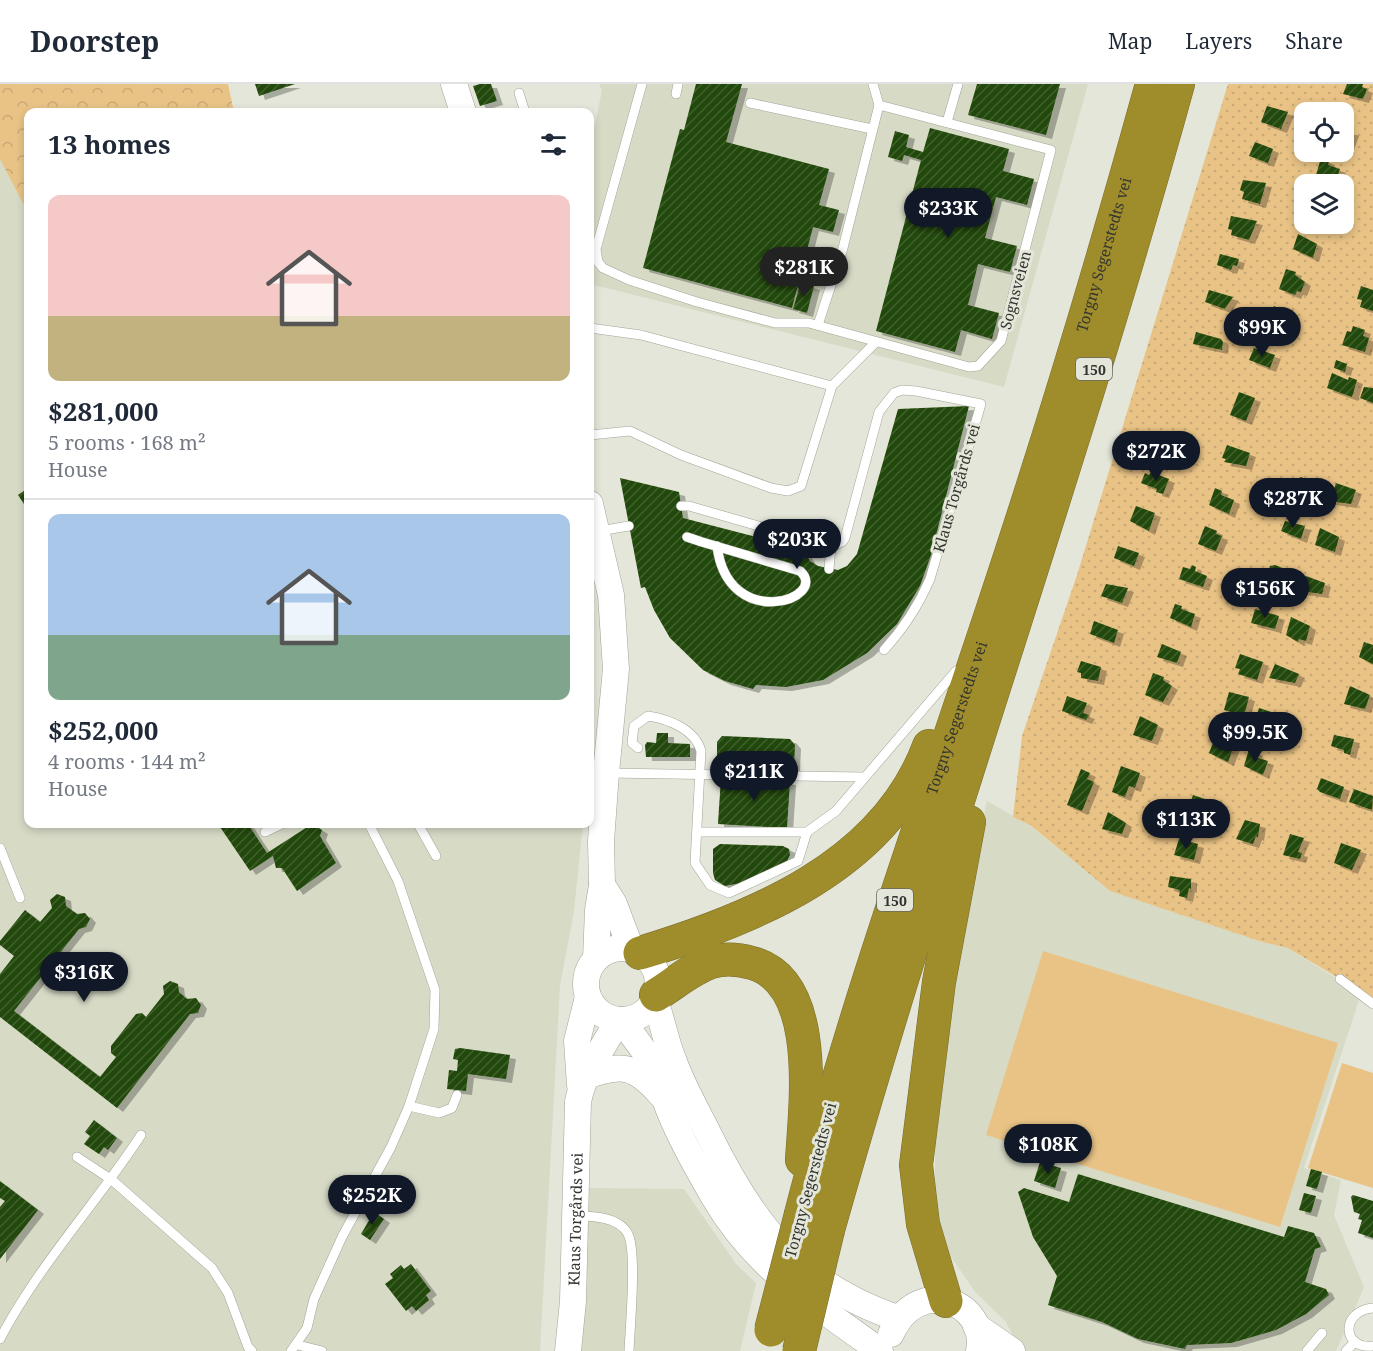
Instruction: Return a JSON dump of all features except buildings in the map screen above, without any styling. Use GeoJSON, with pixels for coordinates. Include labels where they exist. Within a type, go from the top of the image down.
{"type":"FeatureCollection","features":[{"type":"Feature","properties":{"kind":"highway","name":"Torgny Segerstedts vei"},"geometry":{"type":"LineString","coordinates":[[800,1351],[808,1213],[840,1071],[997,597],[1122,193],[1152,84]]}},
{"type":"Feature","properties":{"kind":"highway","name":"Torgny Segerstedts vei"},"geometry":{"type":"LineString","coordinates":[[769,1341],[808,1213],[916,930],[1142,212],[1178,84]]}},
{"type":"Feature","properties":{"kind":"highway"},"geometry":{"type":"LineString","coordinates":[[636,951],[697,936],[760,908],[813,881],[853,851],[886,817],[921,769],[956,671],[997,597]]}},
{"type":"Feature","properties":{"kind":"highway"},"geometry":{"type":"LineString","coordinates":[[946,1301],[919,1204],[917,1144],[945,946],[1004,653]]}},
{"type":"Feature","properties":{"kind":"highway"},"geometry":{"type":"LineString","coordinates":[[655,996],[701,966],[729,959],[765,968],[783,983],[798,1015],[804,1048],[808,1213]]}},
{"type":"Feature","properties":{"kind":"main road"},"geometry":{"type":"LineString","coordinates":[[453,84],[462,108]]}},
{"type":"Feature","properties":{"kind":"main road"},"geometry":{"type":"LineString","coordinates":[[594,520],[608,577],[615,628],[616,669],[606,773],[602,885],[598,909],[596,959]]}},
{"type":"Feature","properties":{"kind":"main road"},"geometry":{"type":"LineString","coordinates":[[602,885],[614,904],[636,951]]}},
{"type":"Feature","properties":{"kind":"main road"},"geometry":{"type":"LineString","coordinates":[[880,1351],[804,1298],[774,1272],[747,1242],[714,1198],[665,1100],[661,1081],[648,1058],[620,1020],[600,1012],[588,997],[586,976],[596,959],[612,949],[636,951],[648,959],[657,975],[655,996],[671,1056],[734,1183],[765,1228],[788,1255],[815,1278],[845,1298],[897,1318]]}},
{"type":"Feature","properties":{"kind":"main road"},"geometry":{"type":"LineString","coordinates":[[620,1020],[642,1014],[655,996]]}},
{"type":"Feature","properties":{"kind":"main road","name":"Klaus Torgårds vei"},"geometry":{"type":"LineString","coordinates":[[568,1351],[573,1301],[574,1215],[583,1082],[577,1041],[579,1023],[588,997]]}},
{"type":"Feature","properties":{"kind":"main road","name":"Klaus Torgårds vei"},"geometry":{"type":"LineString","coordinates":[[583,1082],[592,1061],[620,1020]]}},
{"type":"Feature","properties":{"kind":"main road"},"geometry":{"type":"LineString","coordinates":[[583,1082],[606,1068],[625,1068],[637,1072],[665,1100]]}},
{"type":"Feature","properties":{"kind":"main road"},"geometry":{"type":"LineString","coordinates":[[890,1351],[891,1334],[897,1318],[907,1308],[920,1302],[946,1301],[960,1307],[977,1339],[1012,1351]]}},
{"type":"Feature","properties":{"kind":"lane","name":"Sognsveien"},"geometry":{"type":"LineString","coordinates":[[642,84],[596,249],[598,262],[603,268],[629,280],[697,302],[775,323],[818,326],[969,367],[978,366],[1000,341],[1051,150],[879,105]]}},
{"type":"Feature","properties":{"kind":"lane"},"geometry":{"type":"LineString","coordinates":[[818,326],[843,248],[879,105],[873,84]]}},
{"type":"Feature","properties":{"kind":"lane"},"geometry":{"type":"LineString","coordinates":[[947,122],[958,84]]}},
{"type":"Feature","properties":{"kind":"lane"},"geometry":{"type":"LineString","coordinates":[[519,93],[524,108]]}},
{"type":"Feature","properties":{"kind":"lane"},"geometry":{"type":"LineString","coordinates":[[750,103],[872,129]]}},
{"type":"Feature","properties":{"kind":"lane"},"geometry":{"type":"LineString","coordinates":[[594,329],[640,335],[832,386]]}},
{"type":"Feature","properties":{"kind":"lane"},"geometry":{"type":"LineString","coordinates":[[594,435],[630,431],[681,455],[771,488],[793,490],[801,486],[832,386],[875,343]]}},
{"type":"Feature","properties":{"kind":"lane","name":"Klaus Torgårds vei"},"geometry":{"type":"LineString","coordinates":[[831,547],[842,542],[845,537],[879,412],[894,393],[902,390],[916,391],[981,404],[930,579],[909,621],[884,650]]}},
{"type":"Feature","properties":{"kind":"lane"},"geometry":{"type":"LineString","coordinates":[[681,506],[689,506],[831,547],[829,569]]}},
{"type":"Feature","properties":{"kind":"lane"},"geometry":{"type":"LineString","coordinates":[[597,532],[629,526]]}},
{"type":"Feature","properties":{"kind":"lane"},"geometry":{"type":"LineString","coordinates":[[687,537],[717,546],[800,572],[805,576],[807,583],[803,591],[795,598],[780,602],[748,596],[732,586],[723,573],[717,546]]}},
{"type":"Feature","properties":{"kind":"lane"},"geometry":{"type":"LineString","coordinates":[[698,832],[807,832],[836,811],[956,671]]}},
{"type":"Feature","properties":{"kind":"lane"},"geometry":{"type":"LineString","coordinates":[[638,748],[632,743],[634,726],[648,716],[682,728],[699,742],[700,775],[695,862],[710,885],[729,893],[782,870],[798,861],[807,832]]}},
{"type":"Feature","properties":{"kind":"lane"},"geometry":{"type":"LineString","coordinates":[[606,773],[863,777]]}},
{"type":"Feature","properties":{"kind":"lane"},"geometry":{"type":"LineString","coordinates":[[265,832],[274,828]]}},
{"type":"Feature","properties":{"kind":"lane"},"geometry":{"type":"LineString","coordinates":[[322,1351],[295,1348],[306,1328],[314,1299],[342,1237],[391,1147],[409,1106],[434,1029],[435,990],[398,881],[371,828]]}},
{"type":"Feature","properties":{"kind":"lane"},"geometry":{"type":"LineString","coordinates":[[420,828],[436,856]]}},
{"type":"Feature","properties":{"kind":"lane"},"geometry":{"type":"LineString","coordinates":[[0,848],[20,898]]}},
{"type":"Feature","properties":{"kind":"lane"},"geometry":{"type":"LineString","coordinates":[[1340,979],[1373,1004]]}},
{"type":"Feature","properties":{"kind":"lane"},"geometry":{"type":"LineString","coordinates":[[409,1106],[439,1113],[452,1108],[457,1095]]}},
{"type":"Feature","properties":{"kind":"lane"},"geometry":{"type":"LineString","coordinates":[[0,1339],[20,1301],[112,1179],[141,1135]]}},
{"type":"Feature","properties":{"kind":"lane"},"geometry":{"type":"LineString","coordinates":[[77,1157],[112,1179],[212,1268],[228,1293],[248,1347],[252,1351]]}},
{"type":"Feature","properties":{"kind":"lane"},"geometry":{"type":"LineString","coordinates":[[574,1215],[602,1217],[619,1225],[628,1233],[631,1253],[629,1351]]}},
{"type":"Feature","properties":{"kind":"lane"},"geometry":{"type":"LineString","coordinates":[[1373,1308],[1361,1309],[1352,1317],[1349,1329],[1355,1342],[1365,1347],[1373,1346]]}},
{"type":"Feature","properties":{"kind":"lane"},"geometry":{"type":"LineString","coordinates":[[1308,1351],[1323,1333]]}},
{"type":"Feature","properties":{"kind":"lane"},"geometry":{"type":"LineString","coordinates":[[1346,1351],[1355,1342]]}},
{"type":"Feature","properties":{"kind":"shaded area"},"geometry":{"type":"Polygon","coordinates":[[[599,84],[1088,84],[1004,387],[594,285],[594,130],[602,90],[599,84]]]}},
{"type":"Feature","properties":{"kind":"shaded area"},"geometry":{"type":"Polygon","coordinates":[[[0,125],[24,170],[24,828],[583,828],[574,911],[560,986],[540,1351],[0,1351],[0,125]]]}},
{"type":"Feature","properties":{"kind":"shaded area"},"geometry":{"type":"Polygon","coordinates":[[[987,801],[1029,825],[1110,891],[1262,942],[1288,948],[1361,994],[1304,1168],[1341,1180],[1334,1215],[1364,1287],[1336,1351],[1003,1351],[1012,1333],[1005,1321],[976,1293],[951,1257],[938,1218],[935,1189],[935,1118],[949,979],[987,801]]]}},
{"type":"Feature","properties":{"kind":"shaded area"},"geometry":{"type":"Polygon","coordinates":[[[587,1188],[684,1189],[736,1264],[756,1283],[740,1351],[581,1351],[587,1188]]]}},
{"type":"Feature","properties":{"kind":"green space"},"geometry":{"type":"Polygon","coordinates":[[[0,84],[228,84],[233,108],[24,108],[24,205],[0,159],[0,84]]]}},
{"type":"Feature","properties":{"kind":"green space"},"geometry":{"type":"Polygon","coordinates":[[[1228,84],[1373,84],[1373,1003],[1340,979],[1288,948],[1262,942],[1110,891],[1030,825],[1013,817],[1022,736],[1077,575],[1228,84]]]}},
{"type":"Feature","properties":{"kind":"green space"},"geometry":{"type":"Polygon","coordinates":[[[1043,951],[1338,1043],[1280,1227],[986,1135],[1043,951]]]}},
{"type":"Feature","properties":{"kind":"green space"},"geometry":{"type":"Polygon","coordinates":[[[1342,1063],[1373,1073],[1373,1188],[1308,1168],[1342,1063]]]}}]}
